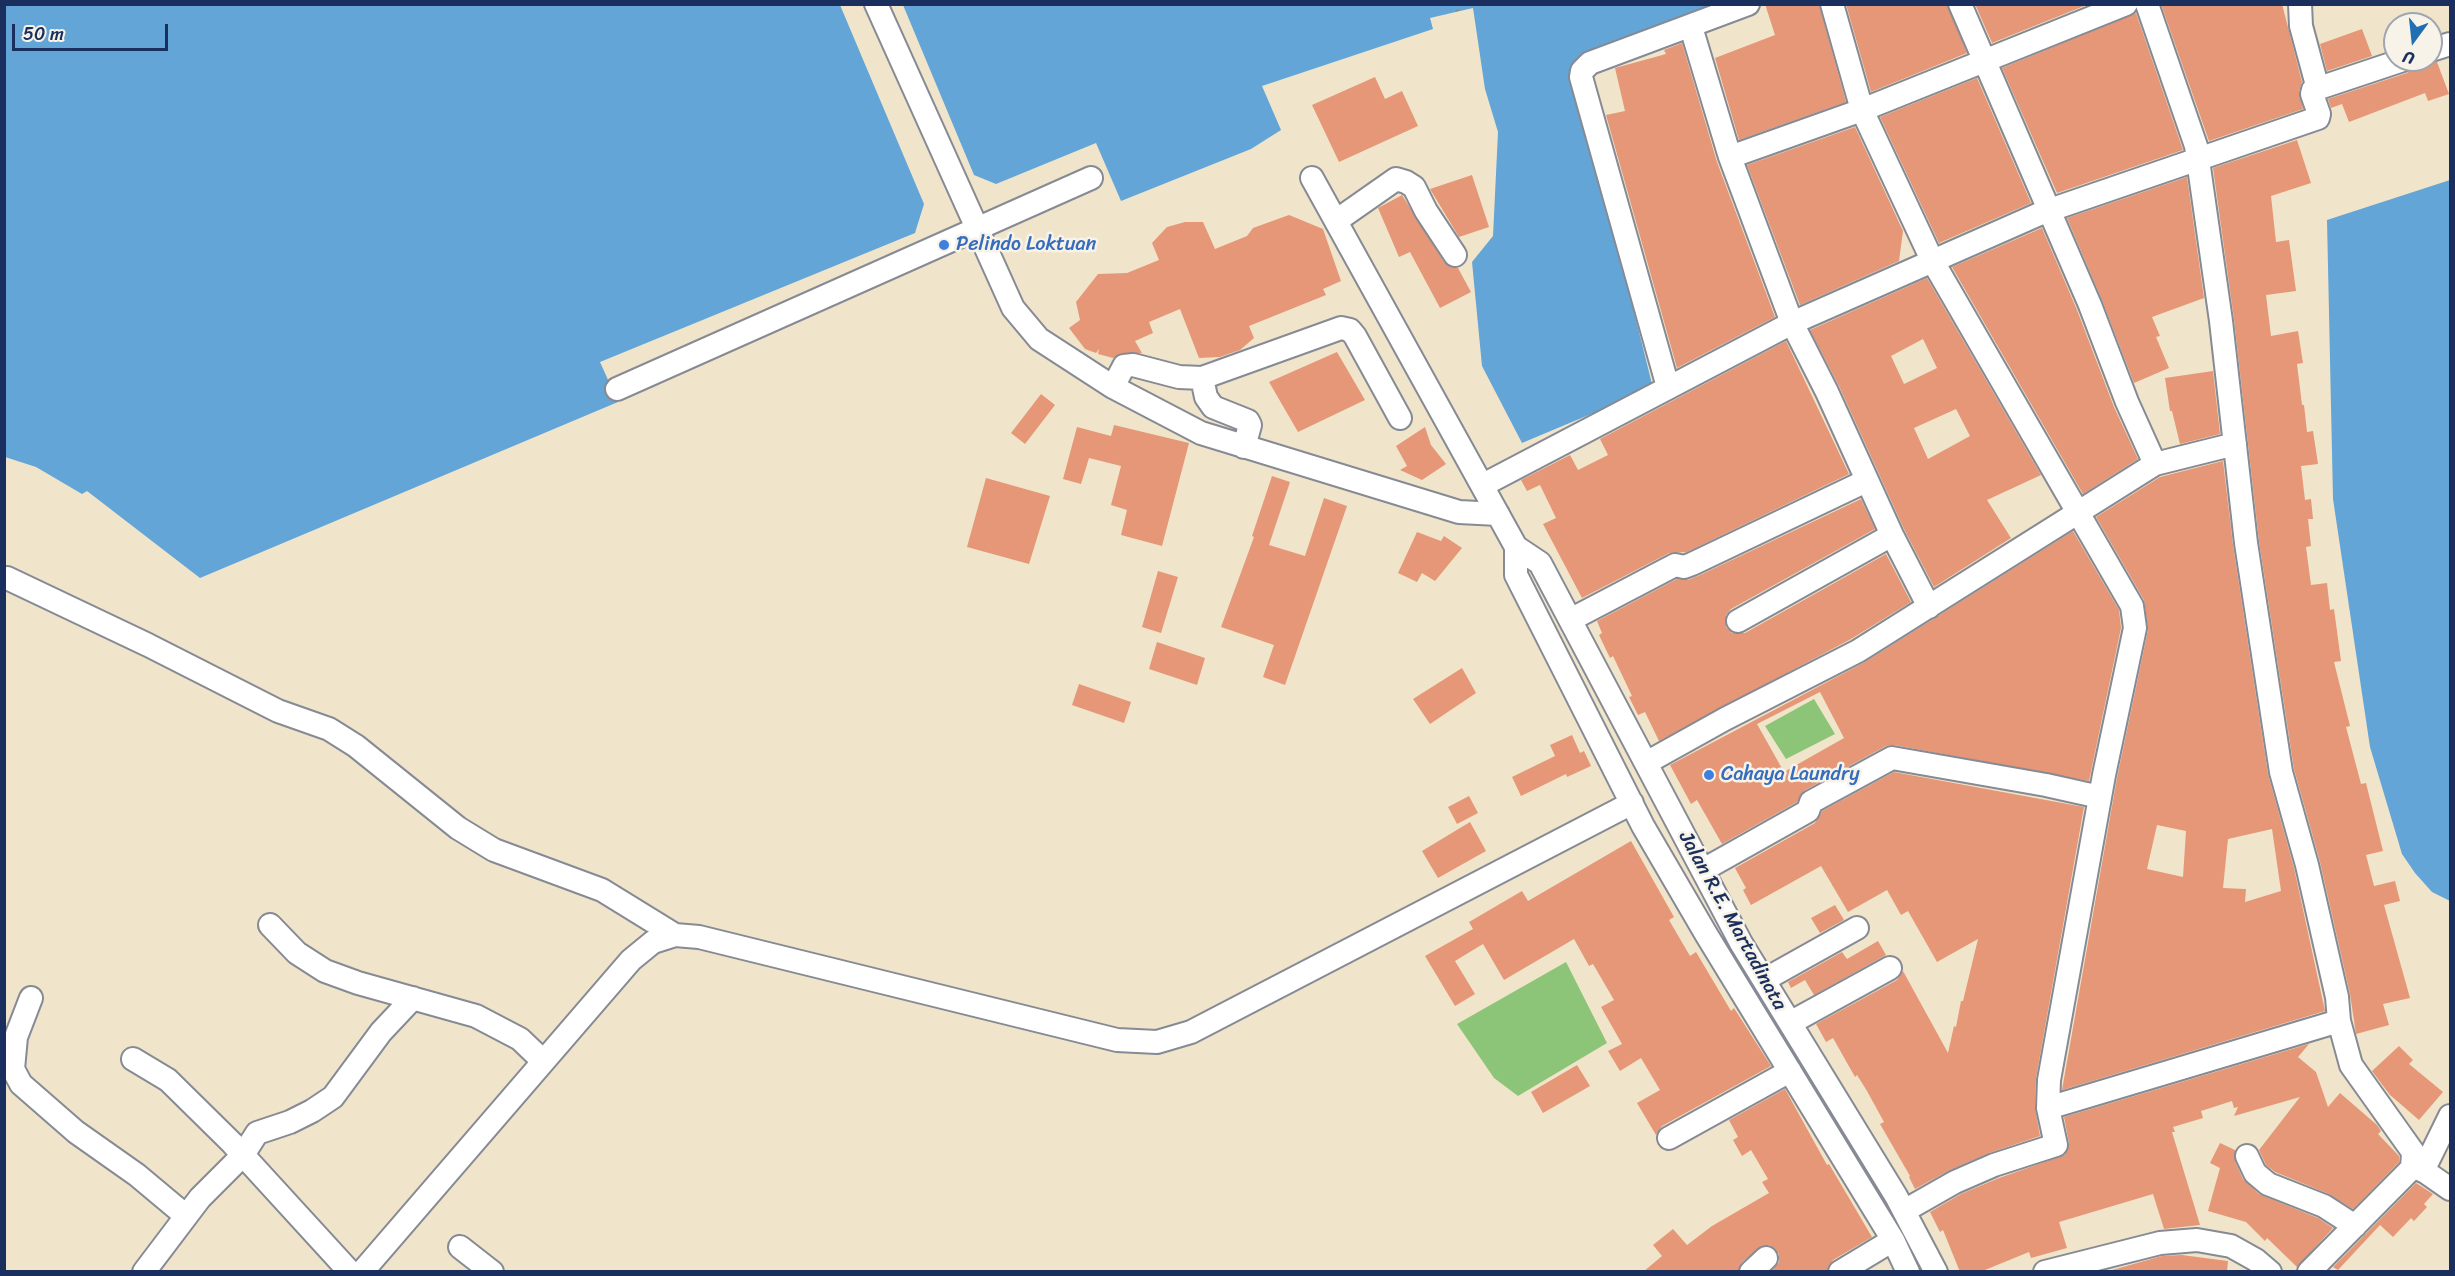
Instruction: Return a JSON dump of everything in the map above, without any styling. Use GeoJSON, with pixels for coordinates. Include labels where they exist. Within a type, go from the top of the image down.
{"type":"FeatureCollection","features":[{"type":"Feature","properties":{"kind":"street"},"geometry":{"type":"LineString","coordinates":[[876,4],[1013,308],[1039,339],[1113,387],[1201,433],[1459,512],[1498,514]]}},
{"type":"Feature","properties":{"kind":"street"},"geometry":{"type":"LineString","coordinates":[[1668,387],[1581,77],[1585,66],[1590,63],[1748,4]]}},
{"type":"Feature","properties":{"kind":"street"},"geometry":{"type":"LineString","coordinates":[[1832,4],[1862,110],[1932,260],[2132,606],[2135,628],[2100,797],[2049,1080],[2048,1108],[2056,1145],[1968,1176],[1904,1211]]}},
{"type":"Feature","properties":{"kind":"street"},"geometry":{"type":"LineString","coordinates":[[1960,4],[2155,464]]}},
{"type":"Feature","properties":{"kind":"street"},"geometry":{"type":"LineString","coordinates":[[1730,157],[1862,110],[2126,4]]}},
{"type":"Feature","properties":{"kind":"street"},"geometry":{"type":"LineString","coordinates":[[2147,4],[2196,146],[2221,321],[2246,543],[2281,772],[2307,865],[2337,997],[2339,1021],[2351,1065],[2414,1152],[2419,1168],[2451,1189]]}},
{"type":"Feature","properties":{"kind":"street"},"geometry":{"type":"LineString","coordinates":[[2300,4],[2301,26],[2318,89]]}},
{"type":"Feature","properties":{"kind":"street"},"geometry":{"type":"LineString","coordinates":[[1691,27],[1730,157],[1792,323],[1892,535],[1929,607]]}},
{"type":"Feature","properties":{"kind":"street"},"geometry":{"type":"LineString","coordinates":[[1483,485],[1792,323],[1932,260],[2049,210],[2318,118],[2313,90],[2383,67]]}},
{"type":"Feature","properties":{"kind":"street"},"geometry":{"type":"LineString","coordinates":[[617,389],[1090,177]]}},
{"type":"Feature","properties":{"kind":"street"},"geometry":{"type":"LineString","coordinates":[[1312,178],[1516,547],[1540,563],[1516,575],[1516,547]]}},
{"type":"Feature","properties":{"kind":"street"},"geometry":{"type":"LineString","coordinates":[[1336,221],[1396,179],[1414,187],[1426,211],[1455,255]]}},
{"type":"Feature","properties":{"kind":"street"},"geometry":{"type":"LineString","coordinates":[[1113,387],[1124,366],[1133,365],[1179,377],[1202,378],[1341,328],[1350,330],[1355,336],[1400,418]]}},
{"type":"Feature","properties":{"kind":"street"},"geometry":{"type":"LineString","coordinates":[[1202,378],[1206,397],[1213,407],[1248,421],[1250,425],[1244,447]]}},
{"type":"Feature","properties":{"kind":"street"},"geometry":{"type":"LineString","coordinates":[[1646,763],[1725,719],[1858,651],[2155,464],[2235,444]]}},
{"type":"Feature","properties":{"kind":"street"},"geometry":{"type":"LineString","coordinates":[[1570,620],[1675,565],[1684,567],[1692,564],[1866,481]]}},
{"type":"Feature","properties":{"kind":"street"},"geometry":{"type":"LineString","coordinates":[[1738,621],[1892,535]]}},
{"type":"Feature","properties":{"kind":"street","name":"Jalan R.E. Martadinata"},"geometry":{"type":"LineString","coordinates":[[1540,563],[1764,980],[1904,1211],[1936,1272]]}},
{"type":"Feature","properties":{"kind":"street","name":"Jalan R.E. Martadinata"},"geometry":{"type":"LineString","coordinates":[[1516,575],[1643,826],[1893,1240],[1908,1272]]}},
{"type":"Feature","properties":{"kind":"street"},"geometry":{"type":"LineString","coordinates":[[7,578],[148,645],[278,711],[329,729],[356,746],[458,828],[494,850],[602,890],[675,935],[699,938],[1117,1040],[1157,1042],[1201,1027],[1632,803]]}},
{"type":"Feature","properties":{"kind":"street"},"geometry":{"type":"LineString","coordinates":[[1703,870],[1808,811],[1811,802],[1892,758],[2046,785],[2100,797]]}},
{"type":"Feature","properties":{"kind":"street"},"geometry":{"type":"LineString","coordinates":[[1643,826],[1671,810]]}},
{"type":"Feature","properties":{"kind":"street"},"geometry":{"type":"LineString","coordinates":[[270,925],[297,953],[326,971],[358,983],[476,1016],[520,1038],[543,1061]]}},
{"type":"Feature","properties":{"kind":"street"},"geometry":{"type":"LineString","coordinates":[[1764,980],[1857,928]]}},
{"type":"Feature","properties":{"kind":"street"},"geometry":{"type":"LineString","coordinates":[[362,1272],[631,960],[653,942],[675,935]]}},
{"type":"Feature","properties":{"kind":"street"},"geometry":{"type":"LineString","coordinates":[[1790,1023],[1890,968]]}},
{"type":"Feature","properties":{"kind":"street"},"geometry":{"type":"LineString","coordinates":[[31,998],[16,1037],[13,1069],[21,1084],[75,1132],[137,1175],[186,1216]]}},
{"type":"Feature","properties":{"kind":"street"},"geometry":{"type":"LineString","coordinates":[[144,1272],[200,1198],[243,1155],[257,1133],[290,1122],[333,1097],[381,1032],[413,998]]}},
{"type":"Feature","properties":{"kind":"street"},"geometry":{"type":"LineString","coordinates":[[2048,1108],[2339,1021]]}},
{"type":"Feature","properties":{"kind":"street"},"geometry":{"type":"LineString","coordinates":[[133,1059],[168,1080],[243,1155],[350,1272]]}},
{"type":"Feature","properties":{"kind":"street"},"geometry":{"type":"LineString","coordinates":[[1669,1138],[1790,1071]]}},
{"type":"Feature","properties":{"kind":"street"},"geometry":{"type":"LineString","coordinates":[[2309,1272],[2355,1226],[2419,1168],[2451,1116]]}},
{"type":"Feature","properties":{"kind":"street"},"geometry":{"type":"LineString","coordinates":[[2247,1156],[2255,1173],[2268,1184],[2324,1206],[2355,1226]]}},
{"type":"Feature","properties":{"kind":"street"},"geometry":{"type":"LineString","coordinates":[[1840,1272],[1893,1240]]}},
{"type":"Feature","properties":{"kind":"street"},"geometry":{"type":"LineString","coordinates":[[2045,1272],[2160,1243],[2198,1240],[2231,1246],[2256,1260],[2270,1272]]}},
{"type":"Feature","properties":{"kind":"street"},"geometry":{"type":"LineString","coordinates":[[460,1247],[492,1272]]}},
{"type":"Feature","properties":{"kind":"path"},"geometry":{"type":"LineString","coordinates":[[1455,4],[1458,12]]}},
{"type":"Feature","properties":{"kind":"green space"},"geometry":{"type":"Polygon","coordinates":[[[1814,699],[1835,734],[1786,759],[1765,726],[1814,699]]]}},
{"type":"Feature","properties":{"kind":"green space"},"geometry":{"type":"Polygon","coordinates":[[[1566,962],[1607,1043],[1518,1096],[1494,1078],[1457,1024],[1566,962]]]}},
{"type":"Feature","properties":{"kind":"water"},"geometry":{"type":"Polygon","coordinates":[[[5,5],[840,5],[924,204],[915,233],[600,362],[618,402],[200,578],[87,491],[82,494],[36,467],[5,457],[5,5]]]}},
{"type":"Feature","properties":{"kind":"water"},"geometry":{"type":"Polygon","coordinates":[[[903,5],[1732,5],[1575,75],[1653,388],[1522,443],[1482,366],[1472,262],[1493,236],[1498,132],[1485,89],[1473,8],[1430,18],[1433,29],[1262,86],[1281,130],[1251,149],[1121,201],[1096,143],[996,184],[974,175],[903,5]]]}},
{"type":"Feature","properties":{"kind":"water"},"geometry":{"type":"Polygon","coordinates":[[[2450,180],[2450,901],[2432,892],[2402,854],[2370,747],[2333,499],[2327,220],[2450,180]]]}},
{"type":"Feature","properties":{"kind":"building"},"geometry":{"type":"Polygon","coordinates":[[[1765,4],[1819,4],[1846,102],[1739,140],[1715,58],[1775,35],[1765,4]]]}},
{"type":"Feature","properties":{"kind":"building"},"geometry":{"type":"Polygon","coordinates":[[[1846,4],[1947,4],[1967,53],[1871,92],[1846,4]]]}},
{"type":"Feature","properties":{"kind":"building"},"geometry":{"type":"Polygon","coordinates":[[[1975,4],[2089,4],[1992,43],[1975,4]]]}},
{"type":"Feature","properties":{"kind":"building"},"geometry":{"type":"Polygon","coordinates":[[[2161,4],[2282,4],[2302,82],[2299,91],[2303,109],[2209,141],[2161,4]]]}},
{"type":"Feature","properties":{"kind":"building"},"geometry":{"type":"Polygon","coordinates":[[[2136,13],[2183,150],[2057,193],[2002,68],[2136,13]]]}},
{"type":"Feature","properties":{"kind":"building"},"geometry":{"type":"Polygon","coordinates":[[[2362,29],[2372,56],[2327,71],[2320,44],[2362,29]]]}},
{"type":"Feature","properties":{"kind":"building"},"geometry":{"type":"Polygon","coordinates":[[[1682,43],[1717,162],[1775,317],[1677,368],[1606,115],[1625,111],[1615,68],[1666,54],[1664,50],[1682,43]]]}},
{"type":"Feature","properties":{"kind":"building"},"geometry":{"type":"Polygon","coordinates":[[[2441,72],[2449,94],[2428,101],[2425,93],[2349,122],[2342,104],[2331,108],[2328,99],[2407,73],[2441,72]]]}},
{"type":"Feature","properties":{"kind":"building"},"geometry":{"type":"Polygon","coordinates":[[[1375,77],[1385,99],[1402,91],[1418,126],[1339,162],[1312,105],[1375,77]]]}},
{"type":"Feature","properties":{"kind":"building"},"geometry":{"type":"Polygon","coordinates":[[[1977,78],[2031,203],[1939,243],[1880,117],[1977,78]]]}},
{"type":"Feature","properties":{"kind":"building"},"geometry":{"type":"Polygon","coordinates":[[[1855,127],[1903,231],[1899,261],[1800,305],[1747,165],[1855,127]]]}},
{"type":"Feature","properties":{"kind":"building"},"geometry":{"type":"Polygon","coordinates":[[[2297,140],[2311,183],[2271,196],[2276,242],[2289,240],[2296,291],[2266,295],[2271,336],[2298,331],[2303,363],[2297,364],[2302,405],[2304,405],[2307,432],[2313,431],[2318,464],[2301,466],[2305,500],[2311,499],[2313,519],[2308,519],[2311,546],[2306,547],[2311,585],[2327,583],[2330,610],[2334,609],[2341,661],[2334,662],[2350,726],[2346,727],[2361,784],[2366,783],[2383,851],[2366,855],[2374,886],[2395,881],[2400,901],[2384,905],[2410,998],[2383,1004],[2389,1025],[2356,1034],[2350,994],[2320,862],[2294,769],[2259,541],[2234,319],[2213,168],[2297,140]]]}},
{"type":"Feature","properties":{"kind":"building"},"geometry":{"type":"Polygon","coordinates":[[[1472,175],[1489,227],[1459,237],[1430,189],[1472,175]]]}},
{"type":"Feature","properties":{"kind":"building"},"geometry":{"type":"Polygon","coordinates":[[[2187,177],[2204,298],[2152,317],[2160,336],[2156,337],[2169,368],[2134,383],[2067,218],[2187,177]]]}},
{"type":"Feature","properties":{"kind":"building"},"geometry":{"type":"Polygon","coordinates":[[[1402,195],[1444,262],[1450,267],[1458,268],[1471,292],[1440,308],[1410,252],[1399,257],[1378,208],[1402,195]]]}},
{"type":"Feature","properties":{"kind":"building"},"geometry":{"type":"Polygon","coordinates":[[[1289,215],[1323,229],[1341,281],[1323,289],[1326,295],[1249,326],[1254,338],[1240,350],[1220,357],[1199,358],[1180,309],[1149,322],[1153,333],[1135,341],[1142,353],[1123,353],[1113,358],[1098,354],[1099,349],[1096,353],[1085,349],[1069,328],[1080,320],[1076,302],[1098,274],[1127,273],[1159,260],[1152,243],[1167,227],[1185,222],[1203,222],[1215,249],[1247,236],[1253,228],[1289,215]]]}},
{"type":"Feature","properties":{"kind":"building"},"geometry":{"type":"Polygon","coordinates":[[[2042,228],[2077,310],[2114,407],[2138,459],[2083,494],[1952,267],[2042,228]]]}},
{"type":"Feature","properties":{"kind":"building"},"geometry":{"type":"Polygon","coordinates":[[[1927,278],[2041,475],[1987,500],[2011,538],[1934,587],[1904,529],[1839,386],[1810,330],[1927,278]],[[1923,339],[1891,356],[1904,384],[1937,368],[1923,339]],[[1956,409],[1914,428],[1928,459],[1970,436],[1956,409]]]}},
{"type":"Feature","properties":{"kind":"building"},"geometry":{"type":"Polygon","coordinates":[[[1786,341],[1849,474],[1687,552],[1669,553],[1582,598],[1543,524],[1556,518],[1540,485],[1527,491],[1521,480],[1570,455],[1578,470],[1608,455],[1600,439],[1786,341]]]}},
{"type":"Feature","properties":{"kind":"building"},"geometry":{"type":"Polygon","coordinates":[[[1337,352],[1365,400],[1298,432],[1269,382],[1337,352]]]}},
{"type":"Feature","properties":{"kind":"building"},"geometry":{"type":"Polygon","coordinates":[[[2213,371],[2220,434],[2180,444],[2172,411],[2170,411],[2165,378],[2213,371]]]}},
{"type":"Feature","properties":{"kind":"building"},"geometry":{"type":"Polygon","coordinates":[[[1041,394],[1055,405],[1025,444],[1011,433],[1041,394]]]}},
{"type":"Feature","properties":{"kind":"building"},"geometry":{"type":"Polygon","coordinates":[[[1114,425],[1189,443],[1162,546],[1121,535],[1127,510],[1111,505],[1121,466],[1089,458],[1081,484],[1063,479],[1077,427],[1111,436],[1114,425]]]}},
{"type":"Feature","properties":{"kind":"building"},"geometry":{"type":"Polygon","coordinates":[[[1425,427],[1431,445],[1446,464],[1422,480],[1400,470],[1407,466],[1396,446],[1425,427]]]}},
{"type":"Feature","properties":{"kind":"building"},"geometry":{"type":"Polygon","coordinates":[[[2223,461],[2233,545],[2268,774],[2294,868],[2325,1011],[2062,1090],[2117,778],[2148,630],[2144,600],[2096,517],[2160,477],[2223,461]],[[2157,825],[2147,869],[2183,877],[2186,831],[2157,825]],[[2272,829],[2228,839],[2223,888],[2246,889],[2245,902],[2281,891],[2272,829]]]}},
{"type":"Feature","properties":{"kind":"building"},"geometry":{"type":"Polygon","coordinates":[[[1272,476],[1290,482],[1269,545],[1305,556],[1324,498],[1347,506],[1285,685],[1263,677],[1274,645],[1221,627],[1254,537],[1252,536],[1272,476]]]}},
{"type":"Feature","properties":{"kind":"building"},"geometry":{"type":"Polygon","coordinates":[[[986,478],[1050,496],[1029,564],[967,547],[986,478]]]}},
{"type":"Feature","properties":{"kind":"building"},"geometry":{"type":"Polygon","coordinates":[[[1861,499],[1875,529],[1731,609],[1726,615],[1726,627],[1732,633],[1745,633],[1886,554],[1911,602],[1851,639],[1659,741],[1645,712],[1638,715],[1629,697],[1632,696],[1613,656],[1610,658],[1599,635],[1602,633],[1597,621],[1677,579],[1688,580],[1698,576],[1861,499]]]}},
{"type":"Feature","properties":{"kind":"building"},"geometry":{"type":"Polygon","coordinates":[[[2073,531],[2119,610],[2121,628],[2089,781],[1894,745],[1886,746],[1805,790],[1797,802],[1722,844],[1697,800],[1691,804],[1670,765],[1865,662],[2073,531]],[[1820,692],[1757,724],[1784,772],[1844,738],[1820,692]]]}},
{"type":"Feature","properties":{"kind":"building"},"geometry":{"type":"Polygon","coordinates":[[[1417,532],[1441,541],[1444,536],[1462,548],[1435,581],[1422,573],[1417,582],[1398,573],[1417,532]]]}},
{"type":"Feature","properties":{"kind":"building"},"geometry":{"type":"Polygon","coordinates":[[[1158,571],[1178,577],[1161,633],[1142,627],[1158,571]]]}},
{"type":"Feature","properties":{"kind":"building"},"geometry":{"type":"Polygon","coordinates":[[[1157,642],[1205,658],[1197,685],[1149,669],[1157,642]]]}},
{"type":"Feature","properties":{"kind":"building"},"geometry":{"type":"Polygon","coordinates":[[[1462,668],[1476,693],[1430,724],[1413,699],[1462,668]]]}},
{"type":"Feature","properties":{"kind":"building"},"geometry":{"type":"Polygon","coordinates":[[[1079,684],[1131,702],[1124,723],[1072,705],[1079,684]]]}},
{"type":"Feature","properties":{"kind":"building"},"geometry":{"type":"Polygon","coordinates":[[[1572,735],[1580,753],[1584,751],[1591,766],[1567,777],[1566,774],[1521,796],[1512,777],[1555,756],[1550,745],[1572,735]]]}},
{"type":"Feature","properties":{"kind":"building"},"geometry":{"type":"Polygon","coordinates":[[[1894,772],[2084,807],[2036,1078],[2035,1108],[2040,1136],[1989,1153],[1915,1189],[1880,1124],[1884,1122],[1867,1091],[1857,1075],[1855,1077],[1833,1038],[1826,1042],[1816,1024],[1897,980],[1903,971],[1948,1053],[1978,939],[1937,962],[1908,911],[1901,915],[1887,890],[1848,912],[1821,866],[1751,905],[1743,890],[1746,888],[1735,868],[1815,823],[1822,811],[1894,772]]]}},
{"type":"Feature","properties":{"kind":"building"},"geometry":{"type":"Polygon","coordinates":[[[1469,796],[1478,813],[1457,824],[1448,807],[1469,796]]]}},
{"type":"Feature","properties":{"kind":"building"},"geometry":{"type":"Polygon","coordinates":[[[1470,822],[1486,851],[1438,878],[1422,851],[1470,822]]]}},
{"type":"Feature","properties":{"kind":"building"},"geometry":{"type":"Polygon","coordinates":[[[1631,841],[1674,917],[1669,920],[1690,956],[1696,952],[1731,1011],[1734,1008],[1771,1066],[1662,1126],[1656,1135],[1637,1103],[1660,1090],[1641,1058],[1620,1071],[1608,1051],[1622,1044],[1601,1007],[1614,1000],[1593,964],[1589,966],[1574,939],[1504,980],[1483,944],[1455,961],[1475,994],[1455,1006],[1425,956],[1473,929],[1469,922],[1522,891],[1528,901],[1631,841]]]}},
{"type":"Feature","properties":{"kind":"building"},"geometry":{"type":"Polygon","coordinates":[[[1835,905],[1844,920],[1820,933],[1811,918],[1835,905]]]}},
{"type":"Feature","properties":{"kind":"building"},"geometry":{"type":"Polygon","coordinates":[[[1878,941],[1886,955],[1814,995],[1805,980],[1791,988],[1788,982],[1842,952],[1847,959],[1878,941]]]}},
{"type":"Feature","properties":{"kind":"building"},"geometry":{"type":"Polygon","coordinates":[[[2309,1044],[2298,1057],[2316,1072],[2328,1107],[2340,1093],[2377,1125],[2381,1131],[2378,1134],[2399,1156],[2399,1162],[2353,1209],[2329,1194],[2275,1172],[2266,1165],[2259,1150],[2300,1097],[2234,1116],[2238,1107],[2234,1108],[2232,1101],[2201,1111],[2203,1118],[2173,1127],[2175,1132],[2172,1132],[2200,1225],[2164,1229],[2153,1194],[2059,1222],[2067,1248],[2031,1258],[2029,1252],[1980,1272],[1960,1272],[1943,1230],[1940,1232],[1930,1212],[1961,1194],[2065,1155],[2069,1143],[2064,1117],[2309,1044]]]}},
{"type":"Feature","properties":{"kind":"building"},"geometry":{"type":"Polygon","coordinates":[[[2399,1046],[2413,1060],[2409,1064],[2443,1092],[2419,1120],[2390,1095],[2372,1071],[2399,1046]]]}},
{"type":"Feature","properties":{"kind":"building"},"geometry":{"type":"Polygon","coordinates":[[[1577,1065],[1590,1086],[1543,1113],[1531,1092],[1577,1065]]]}},
{"type":"Feature","properties":{"kind":"building"},"geometry":{"type":"Polygon","coordinates":[[[1785,1089],[1827,1165],[1829,1164],[1872,1237],[1833,1260],[1827,1272],[1771,1272],[1779,1262],[1779,1254],[1770,1245],[1764,1245],[1742,1262],[1738,1272],[1643,1272],[1662,1256],[1653,1245],[1673,1229],[1687,1245],[1712,1226],[1769,1193],[1762,1182],[1768,1179],[1751,1150],[1742,1156],[1733,1140],[1738,1137],[1729,1120],[1785,1089]]]}},
{"type":"Feature","properties":{"kind":"building"},"geometry":{"type":"Polygon","coordinates":[[[2220,1143],[2235,1150],[2235,1161],[2243,1179],[2259,1194],[2318,1218],[2333,1228],[2297,1267],[2267,1238],[2265,1241],[2246,1222],[2208,1211],[2220,1168],[2210,1163],[2220,1143]]]}},
{"type":"Feature","properties":{"kind":"building"},"geometry":{"type":"Polygon","coordinates":[[[2416,1183],[2433,1194],[2424,1204],[2427,1207],[2414,1221],[2411,1218],[2393,1237],[2380,1225],[2338,1270],[2333,1267],[2416,1183]]]}},
{"type":"Feature","properties":{"kind":"building"},"geometry":{"type":"Polygon","coordinates":[[[2182,1255],[2228,1261],[2227,1272],[2105,1272],[2162,1256],[2182,1255]]]}},
{"type":"Feature","properties":{"kind":"place","name":"Pelindo Loktuan"},"geometry":{"type":"Point","coordinates":[944,245]}},
{"type":"Feature","properties":{"kind":"place","name":"Cahaya Laundry"},"geometry":{"type":"Point","coordinates":[1709,775]}}]}
